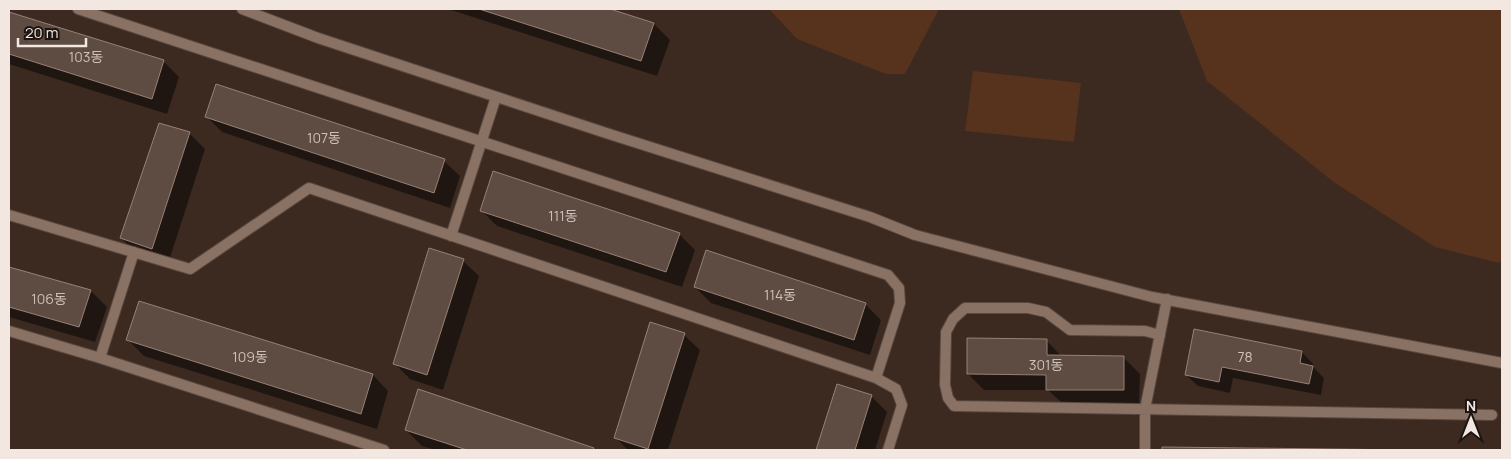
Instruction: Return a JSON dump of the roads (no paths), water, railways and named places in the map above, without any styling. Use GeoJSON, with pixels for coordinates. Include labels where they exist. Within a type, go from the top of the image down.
{"type":"FeatureCollection","features":[{"type":"Feature","properties":{"kind":"street"},"geometry":{"type":"LineString","coordinates":[[78,9],[888,275],[899,288],[900,303],[876,378]]}},
{"type":"Feature","properties":{"kind":"street"},"geometry":{"type":"LineString","coordinates":[[242,9],[318,38],[870,217],[915,235],[1167,300],[1502,364]]}},
{"type":"Feature","properties":{"kind":"street"},"geometry":{"type":"LineString","coordinates":[[451,236],[496,97]]}},
{"type":"Feature","properties":{"kind":"street"},"geometry":{"type":"LineString","coordinates":[[9,214],[190,269],[309,188],[876,378],[896,389],[902,405],[888,450]]}},
{"type":"Feature","properties":{"kind":"street"},"geometry":{"type":"LineString","coordinates":[[100,358],[134,252]]}},
{"type":"Feature","properties":{"kind":"street"},"geometry":{"type":"LineString","coordinates":[[1145,450],[1145,409],[1167,300]]}},
{"type":"Feature","properties":{"kind":"street"},"geometry":{"type":"LineString","coordinates":[[1160,335],[1146,331],[1070,330],[1046,312],[1028,308],[965,308],[953,319],[946,332],[945,385],[948,398],[954,406],[1492,415]]}},
{"type":"Feature","properties":{"kind":"street"},"geometry":{"type":"LineString","coordinates":[[9,331],[100,358],[384,450]]}}]}
